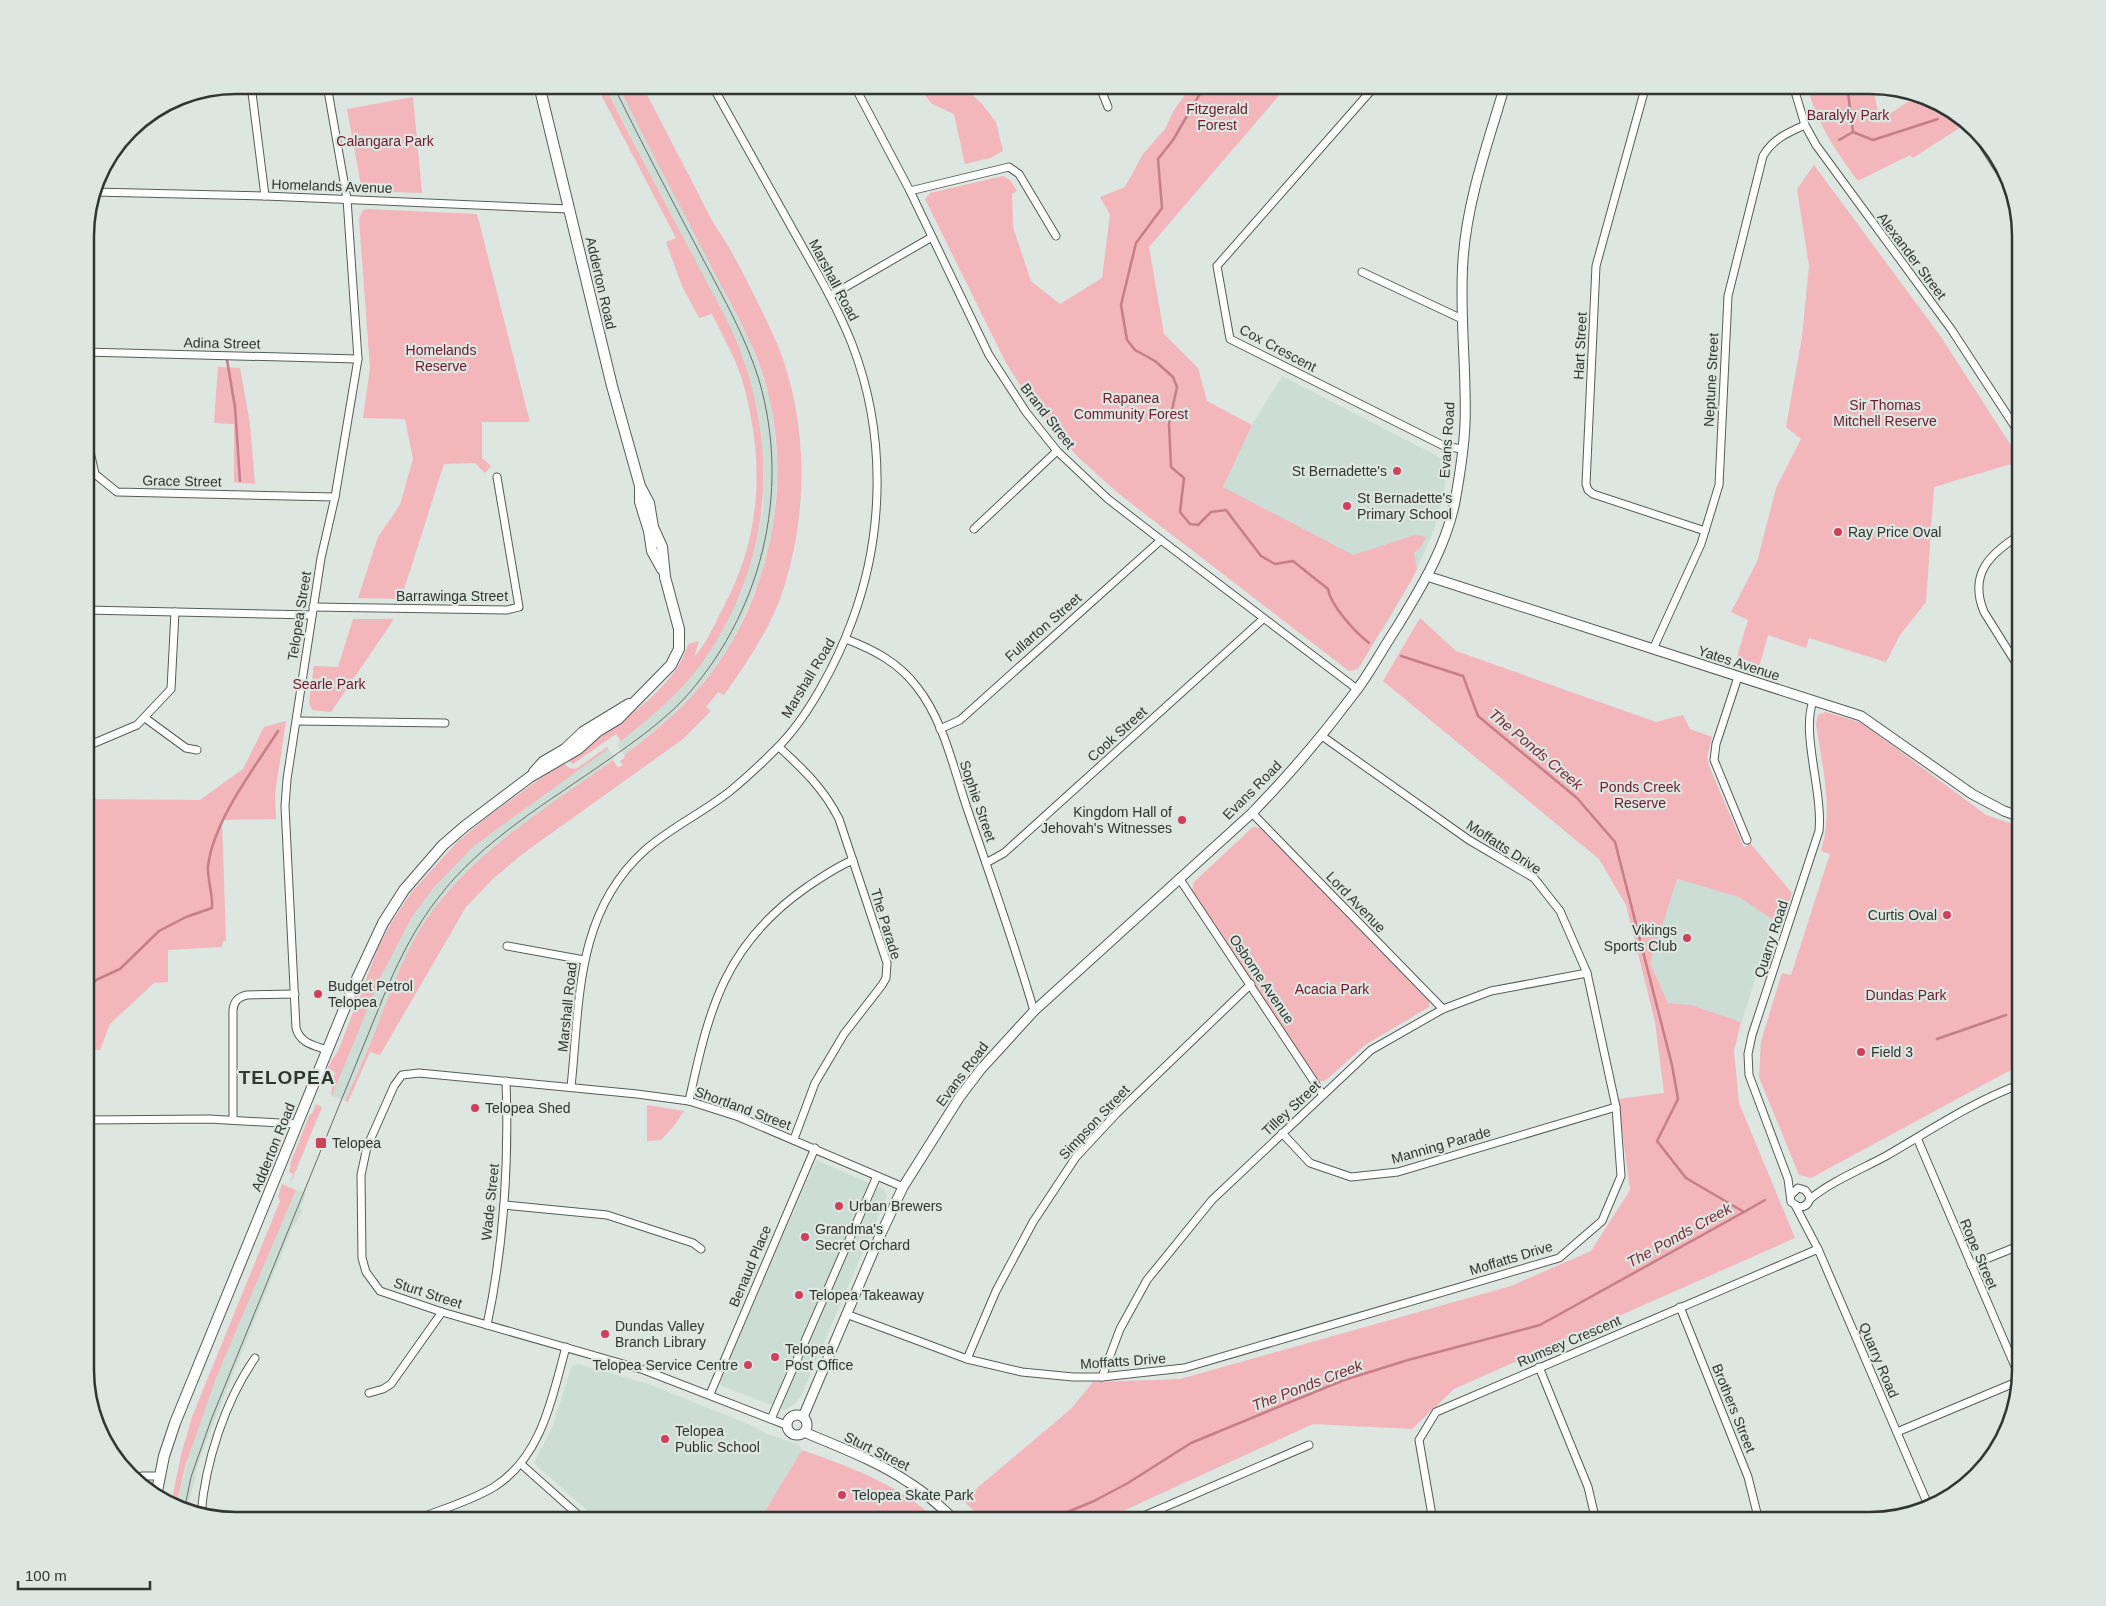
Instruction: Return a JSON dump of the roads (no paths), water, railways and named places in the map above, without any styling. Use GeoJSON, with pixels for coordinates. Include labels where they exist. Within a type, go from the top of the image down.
{"type":"FeatureCollection","features":[{"type":"Feature","properties":{"kind":"main road","name":"Adderton Road"},"geometry":{"type":"LineString","coordinates":[[157,1488],[173,1429],[327,1050],[367,954],[383,923],[404,890],[443,845],[530,777],[578,749],[598,731],[618,719],[633,701],[671,665],[679,649],[681,640],[679,629],[665,577],[652,550],[649,531],[640,502],[640,486],[612,386],[542,94]]}},
{"type":"Feature","properties":{"kind":"street"},"geometry":{"type":"LineString","coordinates":[[252,94],[266,196]]}},
{"type":"Feature","properties":{"kind":"street","name":"Telopea Street"},"geometry":{"type":"LineString","coordinates":[[327,1050],[300,1038],[296,1023],[285,806],[287,779],[321,558],[335,497],[358,359],[346,199],[328,94]]}},
{"type":"Feature","properties":{"kind":"street","name":"Marshall Road"},"geometry":{"type":"LineString","coordinates":[[571,1087],[584,960],[594,924],[602,906],[634,861],[664,835],[728,792],[779,747],[817,693],[846,639],[864,584],[873,542],[877,510],[878,472],[872,422],[853,347],[830,296],[717,94]]}},
{"type":"Feature","properties":{"kind":"street","name":"Brand Street"},"geometry":{"type":"LineString","coordinates":[[859,94],[910,191],[989,355],[1026,412],[1057,452],[1108,498],[1161,540],[1357,689]]}},
{"type":"Feature","properties":{"kind":"street"},"geometry":{"type":"LineString","coordinates":[[1103,94],[1108,107]]}},
{"type":"Feature","properties":{"kind":"street","name":"Cox Crescent"},"geometry":{"type":"LineString","coordinates":[[1368,94],[1217,266],[1230,339],[1444,446],[1462,449]]}},
{"type":"Feature","properties":{"kind":"street","name":"Evans Road"},"geometry":{"type":"LineString","coordinates":[[803,1417],[879,1238],[903,1187],[959,1098],[981,1069],[1034,1011],[1252,813],[1322,736],[1357,689],[1427,576],[1441,547],[1454,506],[1462,449],[1465,404],[1462,319],[1463,259],[1469,211],[1502,94]]}},
{"type":"Feature","properties":{"kind":"street","name":"Hart Street"},"geometry":{"type":"LineString","coordinates":[[1644,94],[1596,266],[1586,484],[1588,490],[1593,494],[1705,531]]}},
{"type":"Feature","properties":{"kind":"street","name":"Alexander Street"},"geometry":{"type":"LineString","coordinates":[[1796,94],[1805,125],[1847,189],[1951,329],[2012,422]]}},
{"type":"Feature","properties":{"kind":"street","name":"Neptune Street"},"geometry":{"type":"LineString","coordinates":[[1653,649],[1705,531],[1719,485],[1728,296],[1763,156],[1770,145],[1779,138],[1805,125]]}},
{"type":"Feature","properties":{"kind":"street"},"geometry":{"type":"LineString","coordinates":[[910,191],[1009,167],[1019,174],[1056,236]]}},
{"type":"Feature","properties":{"kind":"street","name":"Homelands Avenue"},"geometry":{"type":"LineString","coordinates":[[100,192],[266,196],[569,209]]}},
{"type":"Feature","properties":{"kind":"street"},"geometry":{"type":"LineString","coordinates":[[830,296],[932,237]]}},
{"type":"Feature","properties":{"kind":"street"},"geometry":{"type":"LineString","coordinates":[[1362,272],[1462,319]]}},
{"type":"Feature","properties":{"kind":"street","name":"Adina Street"},"geometry":{"type":"LineString","coordinates":[[94,352],[358,359]]}},
{"type":"Feature","properties":{"kind":"street"},"geometry":{"type":"LineString","coordinates":[[974,529],[1057,452]]}},
{"type":"Feature","properties":{"kind":"street","name":"Grace Street"},"geometry":{"type":"LineString","coordinates":[[94,470],[95,474],[118,492],[335,497]]}},
{"type":"Feature","properties":{"kind":"street","name":"Barrawinga Street"},"geometry":{"type":"LineString","coordinates":[[313,611],[507,610],[520,607],[497,477]]}},
{"type":"Feature","properties":{"kind":"street","name":"Fullarton Street"},"geometry":{"type":"LineString","coordinates":[[940,729],[960,720],[1161,540]]}},
{"type":"Feature","properties":{"kind":"street"},"geometry":{"type":"LineString","coordinates":[[2012,540],[2000,548],[1988,560],[1983,569],[1978,587],[1980,604],[2012,657]]}},
{"type":"Feature","properties":{"kind":"street","name":"Yates Avenue"},"geometry":{"type":"LineString","coordinates":[[1427,576],[1861,716],[1972,794],[2004,812],[2012,814]]}},
{"type":"Feature","properties":{"kind":"street"},"geometry":{"type":"LineString","coordinates":[[94,610],[175,612],[313,611]]}},
{"type":"Feature","properties":{"kind":"street"},"geometry":{"type":"LineString","coordinates":[[94,744],[137,725],[171,689],[175,612]]}},
{"type":"Feature","properties":{"kind":"street","name":"Cook Street"},"geometry":{"type":"LineString","coordinates":[[986,863],[1004,853],[1263,619]]}},
{"type":"Feature","properties":{"kind":"street","name":"Sophie Street"},"geometry":{"type":"LineString","coordinates":[[846,639],[883,656],[908,676],[924,696],[940,729],[1034,1011]]}},
{"type":"Feature","properties":{"kind":"street"},"geometry":{"type":"LineString","coordinates":[[1738,677],[1716,744],[1714,760],[1747,840]]}},
{"type":"Feature","properties":{"kind":"street","name":"Quarry Road"},"geometry":{"type":"LineString","coordinates":[[1791,1195],[1788,1179],[1753,1091],[1749,1075],[1748,1054],[1752,1036],[1819,831],[1821,814],[1808,720],[1813,701]]}},
{"type":"Feature","properties":{"kind":"street"},"geometry":{"type":"LineString","coordinates":[[145,718],[186,748],[197,750]]}},
{"type":"Feature","properties":{"kind":"street"},"geometry":{"type":"LineString","coordinates":[[296,721],[445,723]]}},
{"type":"Feature","properties":{"kind":"street","name":"Moffatts Drive"},"geometry":{"type":"LineString","coordinates":[[846,1314],[967,1359],[1022,1372],[1073,1377],[1102,1377],[1184,1368],[1559,1258],[1602,1221],[1621,1176],[1616,1107],[1588,973],[1560,911],[1534,878],[1469,840],[1322,736]]}},
{"type":"Feature","properties":{"kind":"street","name":"The Parade"},"geometry":{"type":"LineString","coordinates":[[779,747],[807,773],[825,794],[839,819],[885,956],[886,978],[844,1034],[815,1083],[794,1139]]}},
{"type":"Feature","properties":{"kind":"street","name":"Lord Avenue"},"geometry":{"type":"LineString","coordinates":[[1252,813],[1443,1009]]}},
{"type":"Feature","properties":{"kind":"street"},"geometry":{"type":"LineString","coordinates":[[689,1101],[703,1036],[713,1005],[724,980],[743,949],[762,925],[788,901],[839,866],[853,860]]}},
{"type":"Feature","properties":{"kind":"street","name":"Osborne Avenue"},"geometry":{"type":"LineString","coordinates":[[1179,878],[1324,1095]]}},
{"type":"Feature","properties":{"kind":"street"},"geometry":{"type":"LineString","coordinates":[[507,946],[584,960]]}},
{"type":"Feature","properties":{"kind":"street","name":"Tilley Street"},"geometry":{"type":"LineString","coordinates":[[1102,1377],[1120,1329],[1147,1280],[1212,1200],[1371,1050],[1443,1009],[1491,991],[1588,973]]}},
{"type":"Feature","properties":{"kind":"street","name":"Simpson Street"},"geometry":{"type":"LineString","coordinates":[[967,1359],[996,1291],[1033,1222],[1076,1157],[1117,1113],[1251,984]]}},
{"type":"Feature","properties":{"kind":"street"},"geometry":{"type":"LineString","coordinates":[[233,1120],[233,1010],[235,1002],[242,996],[247,995],[295,994]]}},
{"type":"Feature","properties":{"kind":"street","name":"Sturt Street"},"geometry":{"type":"LineString","coordinates":[[506,1081],[410,1072],[402,1075],[394,1086],[366,1151],[360,1188],[361,1250],[366,1272],[374,1285],[386,1294],[442,1312],[644,1370],[710,1394],[786,1426]]}},
{"type":"Feature","properties":{"kind":"street","name":"Shortland Street"},"geometry":{"type":"LineString","coordinates":[[506,1081],[689,1101],[739,1117],[794,1139],[903,1187]]}},
{"type":"Feature","properties":{"kind":"street","name":"Wade Street"},"geometry":{"type":"LineString","coordinates":[[487,1325],[504,1205],[508,1148],[506,1081]]}},
{"type":"Feature","properties":{"kind":"street"},"geometry":{"type":"LineString","coordinates":[[1824,1188],[1795,1190],[1791,1195],[1791,1202],[1796,1207],[1808,1202],[1824,1188],[1987,1097],[2012,1087]]}},
{"type":"Feature","properties":{"kind":"street","name":"Manning Parade"},"geometry":{"type":"LineString","coordinates":[[1282,1133],[1310,1163],[1351,1177],[1398,1172],[1616,1107]]}},
{"type":"Feature","properties":{"kind":"street"},"geometry":{"type":"LineString","coordinates":[[94,1120],[233,1120],[297,1124]]}},
{"type":"Feature","properties":{"kind":"street","name":"Rope Street"},"geometry":{"type":"LineString","coordinates":[[1916,1138],[2012,1362]]}},
{"type":"Feature","properties":{"kind":"street","name":"Benaud Place"},"geometry":{"type":"LineString","coordinates":[[710,1394],[814,1148]]}},
{"type":"Feature","properties":{"kind":"street"},"geometry":{"type":"LineString","coordinates":[[771,1420],[877,1176]]}},
{"type":"Feature","properties":{"kind":"street"},"geometry":{"type":"LineString","coordinates":[[1788,1179],[1809,1194],[1808,1202]]}},
{"type":"Feature","properties":{"kind":"street","name":"Quarry Road"},"geometry":{"type":"LineString","coordinates":[[1806,1223],[1808,1202]]}},
{"type":"Feature","properties":{"kind":"street"},"geometry":{"type":"LineString","coordinates":[[504,1205],[607,1215],[693,1243],[701,1250]]}},
{"type":"Feature","properties":{"kind":"street","name":"Quarry Road"},"geometry":{"type":"LineString","coordinates":[[1796,1207],[1818,1249],[1926,1501]]}},
{"type":"Feature","properties":{"kind":"street","name":"Rumsey Crescent"},"geometry":{"type":"LineString","coordinates":[[1432,1512],[1420,1440],[1436,1412],[1818,1249]]}},
{"type":"Feature","properties":{"kind":"street"},"geometry":{"type":"LineString","coordinates":[[1970,1265],[2012,1249]]}},
{"type":"Feature","properties":{"kind":"street","name":"Brothers Street"},"geometry":{"type":"LineString","coordinates":[[1680,1307],[1748,1477],[1757,1512]]}},
{"type":"Feature","properties":{"kind":"street"},"geometry":{"type":"LineString","coordinates":[[369,1393],[383,1389],[391,1384],[442,1312]]}},
{"type":"Feature","properties":{"kind":"street"},"geometry":{"type":"LineString","coordinates":[[433,1512],[493,1487],[520,1464],[541,1430],[566,1347]]}},
{"type":"Feature","properties":{"kind":"street"},"geometry":{"type":"LineString","coordinates":[[201,1508],[203,1486],[211,1454],[241,1379],[255,1358]]}},
{"type":"Feature","properties":{"kind":"street"},"geometry":{"type":"LineString","coordinates":[[1539,1367],[1588,1487],[1594,1512]]}},
{"type":"Feature","properties":{"kind":"street"},"geometry":{"type":"LineString","coordinates":[[1897,1432],[2012,1384]]}},
{"type":"Feature","properties":{"kind":"street"},"geometry":{"type":"LineString","coordinates":[[798,1415],[803,1417],[807,1424],[804,1432],[799,1435],[788,1431],[786,1426],[792,1416],[798,1415]]}},
{"type":"Feature","properties":{"kind":"street","name":"Sturt Street"},"geometry":{"type":"LineString","coordinates":[[804,1432],[868,1460],[907,1481],[926,1494],[946,1512]]}},
{"type":"Feature","properties":{"kind":"street"},"geometry":{"type":"LineString","coordinates":[[1153,1512],[1309,1445]]}},
{"type":"Feature","properties":{"kind":"street"},"geometry":{"type":"LineString","coordinates":[[520,1464],[575,1512]]}},
{"type":"Feature","properties":{"kind":"street"},"geometry":{"type":"LineString","coordinates":[[141,1476],[159,1476]]}},
{"type":"Feature","properties":{"kind":"waterway","name":"The Ponds Creek"},"geometry":{"type":"LineString","coordinates":[[1200,94],[1173,140],[1158,159],[1162,208],[1136,243],[1121,305],[1127,340],[1135,350],[1155,361],[1173,377],[1177,387],[1169,424],[1171,467],[1184,478],[1180,512],[1190,524],[1198,525],[1211,512],[1226,510],[1261,556],[1275,564],[1293,561],[1328,589],[1339,611],[1351,626],[1369,643]]}},
{"type":"Feature","properties":{"kind":"waterway"},"geometry":{"type":"LineString","coordinates":[[1839,140],[1853,132],[1848,94]]}},
{"type":"Feature","properties":{"kind":"waterway"},"geometry":{"type":"LineString","coordinates":[[1853,132],[1873,140],[1938,119]]}},
{"type":"Feature","properties":{"kind":"waterway"},"geometry":{"type":"LineString","coordinates":[[227,360],[235,407],[240,481]]}},
{"type":"Feature","properties":{"kind":"waterway","name":"The Ponds Creek"},"geometry":{"type":"LineString","coordinates":[[1068,1512],[1094,1501],[1128,1483],[1191,1443],[1344,1380],[1408,1360],[1540,1325],[1744,1212],[1686,1178],[1657,1141],[1678,1099],[1672,1065],[1615,842],[1577,798],[1478,716],[1463,676],[1401,656]]}},
{"type":"Feature","properties":{"kind":"waterway"},"geometry":{"type":"LineString","coordinates":[[94,982],[120,969],[159,931],[186,917],[212,908],[208,866],[218,831],[246,779],[278,731]]}},
{"type":"Feature","properties":{"kind":"waterway"},"geometry":{"type":"LineString","coordinates":[[1937,1039],[2006,1015]]}},
{"type":"Feature","properties":{"kind":"waterway"},"geometry":{"type":"LineString","coordinates":[[1744,1212],[1765,1200]]}},
{"type":"Feature","properties":{"kind":"tram line"},"geometry":{"type":"LineString","coordinates":[[186,1503],[191,1477],[211,1420],[387,988],[416,930],[438,898],[475,858],[540,806],[637,740],[681,702],[709,668],[732,631],[750,592],[762,551],[770,509],[772,466],[768,423],[759,380],[748,349],[734,319],[618,94]]}},
{"type":"Feature","properties":{"kind":"place","name":"St Bernadette's"},"geometry":{"type":"Point","coordinates":[1397,471]}},
{"type":"Feature","properties":{"kind":"place","name":"St Bernadette's Primary School"},"geometry":{"type":"Point","coordinates":[1347,506]}},
{"type":"Feature","properties":{"kind":"place","name":"Ray Price Oval"},"geometry":{"type":"Point","coordinates":[1838,532]}},
{"type":"Feature","properties":{"kind":"place","name":"Kingdom Hall of Jehovah's Witnesses"},"geometry":{"type":"Point","coordinates":[1182,820]}},
{"type":"Feature","properties":{"kind":"place","name":"Curtis Oval"},"geometry":{"type":"Point","coordinates":[1947,915]}},
{"type":"Feature","properties":{"kind":"place","name":"Vikings Sports Club"},"geometry":{"type":"Point","coordinates":[1687,938]}},
{"type":"Feature","properties":{"kind":"place","name":"Budget Petrol Telopea"},"geometry":{"type":"Point","coordinates":[318,994]}},
{"type":"Feature","properties":{"kind":"place","name":"Field 3"},"geometry":{"type":"Point","coordinates":[1861,1052]}},
{"type":"Feature","properties":{"kind":"place","name":"Telopea Shed"},"geometry":{"type":"Point","coordinates":[475,1108]}},
{"type":"Feature","properties":{"kind":"place","name":"Telopea"},"geometry":{"type":"Point","coordinates":[321,1143]}},
{"type":"Feature","properties":{"kind":"place","name":"Urban Brewers"},"geometry":{"type":"Point","coordinates":[839,1206]}},
{"type":"Feature","properties":{"kind":"place","name":"Grandma's Secret Orchard"},"geometry":{"type":"Point","coordinates":[805,1237]}},
{"type":"Feature","properties":{"kind":"place","name":"Telopea Takeaway"},"geometry":{"type":"Point","coordinates":[799,1295]}},
{"type":"Feature","properties":{"kind":"place","name":"Dundas Valley Branch Library"},"geometry":{"type":"Point","coordinates":[605,1334]}},
{"type":"Feature","properties":{"kind":"place","name":"Telopea Post Office"},"geometry":{"type":"Point","coordinates":[775,1357]}},
{"type":"Feature","properties":{"kind":"place","name":"Telopea Service Centre"},"geometry":{"type":"Point","coordinates":[748,1365]}},
{"type":"Feature","properties":{"kind":"place","name":"Telopea Public School"},"geometry":{"type":"Point","coordinates":[665,1439]}},
{"type":"Feature","properties":{"kind":"place","name":"Telopea Skate Park"},"geometry":{"type":"Point","coordinates":[842,1495]}},
{"type":"Feature","properties":{"kind":"district","name":"TELOPEA"},"geometry":{"type":"Point","coordinates":[287,1077]}},
{"type":"Feature","properties":{"kind":"park label","name":"Baralyly Park"},"geometry":{"type":"Point","coordinates":[1848,115]}},
{"type":"Feature","properties":{"kind":"park label","name":"Fitzgerald Forest"},"geometry":{"type":"Point","coordinates":[1217,118]}},
{"type":"Feature","properties":{"kind":"park label","name":"Calangara Park"},"geometry":{"type":"Point","coordinates":[385,141]}},
{"type":"Feature","properties":{"kind":"park label","name":"Homelands Reserve"},"geometry":{"type":"Point","coordinates":[441,358]}},
{"type":"Feature","properties":{"kind":"park label","name":"Rapanea Community Forest"},"geometry":{"type":"Point","coordinates":[1131,406]}},
{"type":"Feature","properties":{"kind":"park label","name":"Sir Thomas Mitchell Reserve"},"geometry":{"type":"Point","coordinates":[1885,414]}},
{"type":"Feature","properties":{"kind":"park label","name":"Searle Park"},"geometry":{"type":"Point","coordinates":[329,684]}},
{"type":"Feature","properties":{"kind":"park label","name":"Ponds Creek Reserve"},"geometry":{"type":"Point","coordinates":[1640,796]}},
{"type":"Feature","properties":{"kind":"park label","name":"Acacia Park"},"geometry":{"type":"Point","coordinates":[1332,989]}},
{"type":"Feature","properties":{"kind":"park label","name":"Dundas Park"},"geometry":{"type":"Point","coordinates":[1906,995]}}]}
